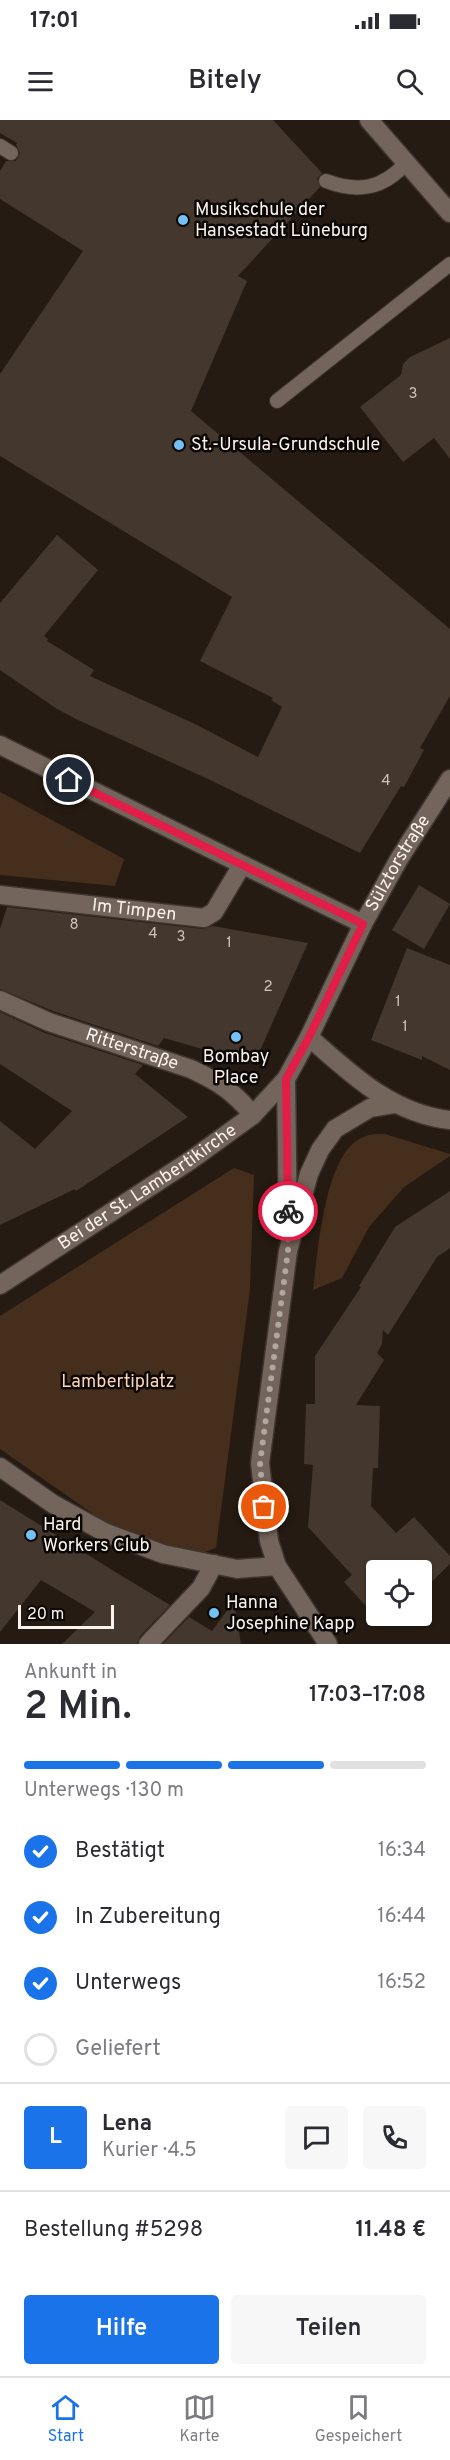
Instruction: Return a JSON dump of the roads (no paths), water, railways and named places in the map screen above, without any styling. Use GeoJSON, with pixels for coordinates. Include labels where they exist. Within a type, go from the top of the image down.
{"type":"FeatureCollection","features":[{"type":"Feature","properties":{"kind":"street"},"geometry":{"type":"LineString","coordinates":[[369,120],[450,213]]}},
{"type":"Feature","properties":{"kind":"street"},"geometry":{"type":"LineString","coordinates":[[0,745],[363,924]]}},
{"type":"Feature","properties":{"kind":"street","name":"Sülztorstraße"},"geometry":{"type":"LineString","coordinates":[[286,1079],[309,1037],[363,924],[399,859],[450,779]]}},
{"type":"Feature","properties":{"kind":"street","name":"Im Timpen"},"geometry":{"type":"LineString","coordinates":[[0,895],[204,918],[214,912],[242,865]]}},
{"type":"Feature","properties":{"kind":"street","name":"Ritterstraße"},"geometry":{"type":"LineString","coordinates":[[0,1000],[50,1022],[211,1078],[236,1095],[252,1115]]}},
{"type":"Feature","properties":{"kind":"street"},"geometry":{"type":"LineString","coordinates":[[309,1037],[358,1080],[394,1104],[420,1114],[450,1120]]}},
{"type":"Feature","properties":{"kind":"street"},"geometry":{"type":"LineString","coordinates":[[286,1079],[288,1251]]}},
{"type":"Feature","properties":{"kind":"street","name":"Bei der St. Lambertikirche"},"geometry":{"type":"LineString","coordinates":[[0,1285],[191,1160],[252,1115],[286,1079]]}},
{"type":"Feature","properties":{"kind":"street"},"geometry":{"type":"LineString","coordinates":[[328,1644],[277,1566],[269,1541],[260,1463],[288,1251],[309,1174],[320,1150],[335,1129],[370,1108],[394,1104]]}},
{"type":"Feature","properties":{"kind":"street"},"geometry":{"type":"LineString","coordinates":[[0,1467],[53,1504],[104,1532],[164,1554],[237,1569],[277,1566]]}},
{"type":"Feature","properties":{"kind":"street"},"geometry":{"type":"LineString","coordinates":[[148,1644],[201,1588],[214,1564]]}},
{"type":"Feature","properties":{"kind":"lane"},"geometry":{"type":"LineString","coordinates":[[326,181],[339,186],[380,185],[394,177],[406,163]]}},
{"type":"Feature","properties":{"kind":"lane"},"geometry":{"type":"LineString","coordinates":[[277,401],[450,264]]}},
{"type":"Feature","properties":{"kind":"place","name":"Musikschule der Hansestadt Lüneburg"},"geometry":{"type":"Point","coordinates":[183,220]}},
{"type":"Feature","properties":{"kind":"place","name":"St.-Ursula-Grundschule"},"geometry":{"type":"Point","coordinates":[179,445]}},
{"type":"Feature","properties":{"kind":"place","name":"Bombay Place"},"geometry":{"type":"Point","coordinates":[236,1037]}},
{"type":"Feature","properties":{"kind":"place","name":"Hard Workers Club"},"geometry":{"type":"Point","coordinates":[31,1535]}},
{"type":"Feature","properties":{"kind":"place","name":"Hanna Josephine Kapp"},"geometry":{"type":"Point","coordinates":[214,1613]}},
{"type":"Feature","properties":{"kind":"park label","name":"Lambertiplatz"},"geometry":{"type":"Point","coordinates":[118,1382]}}]}
